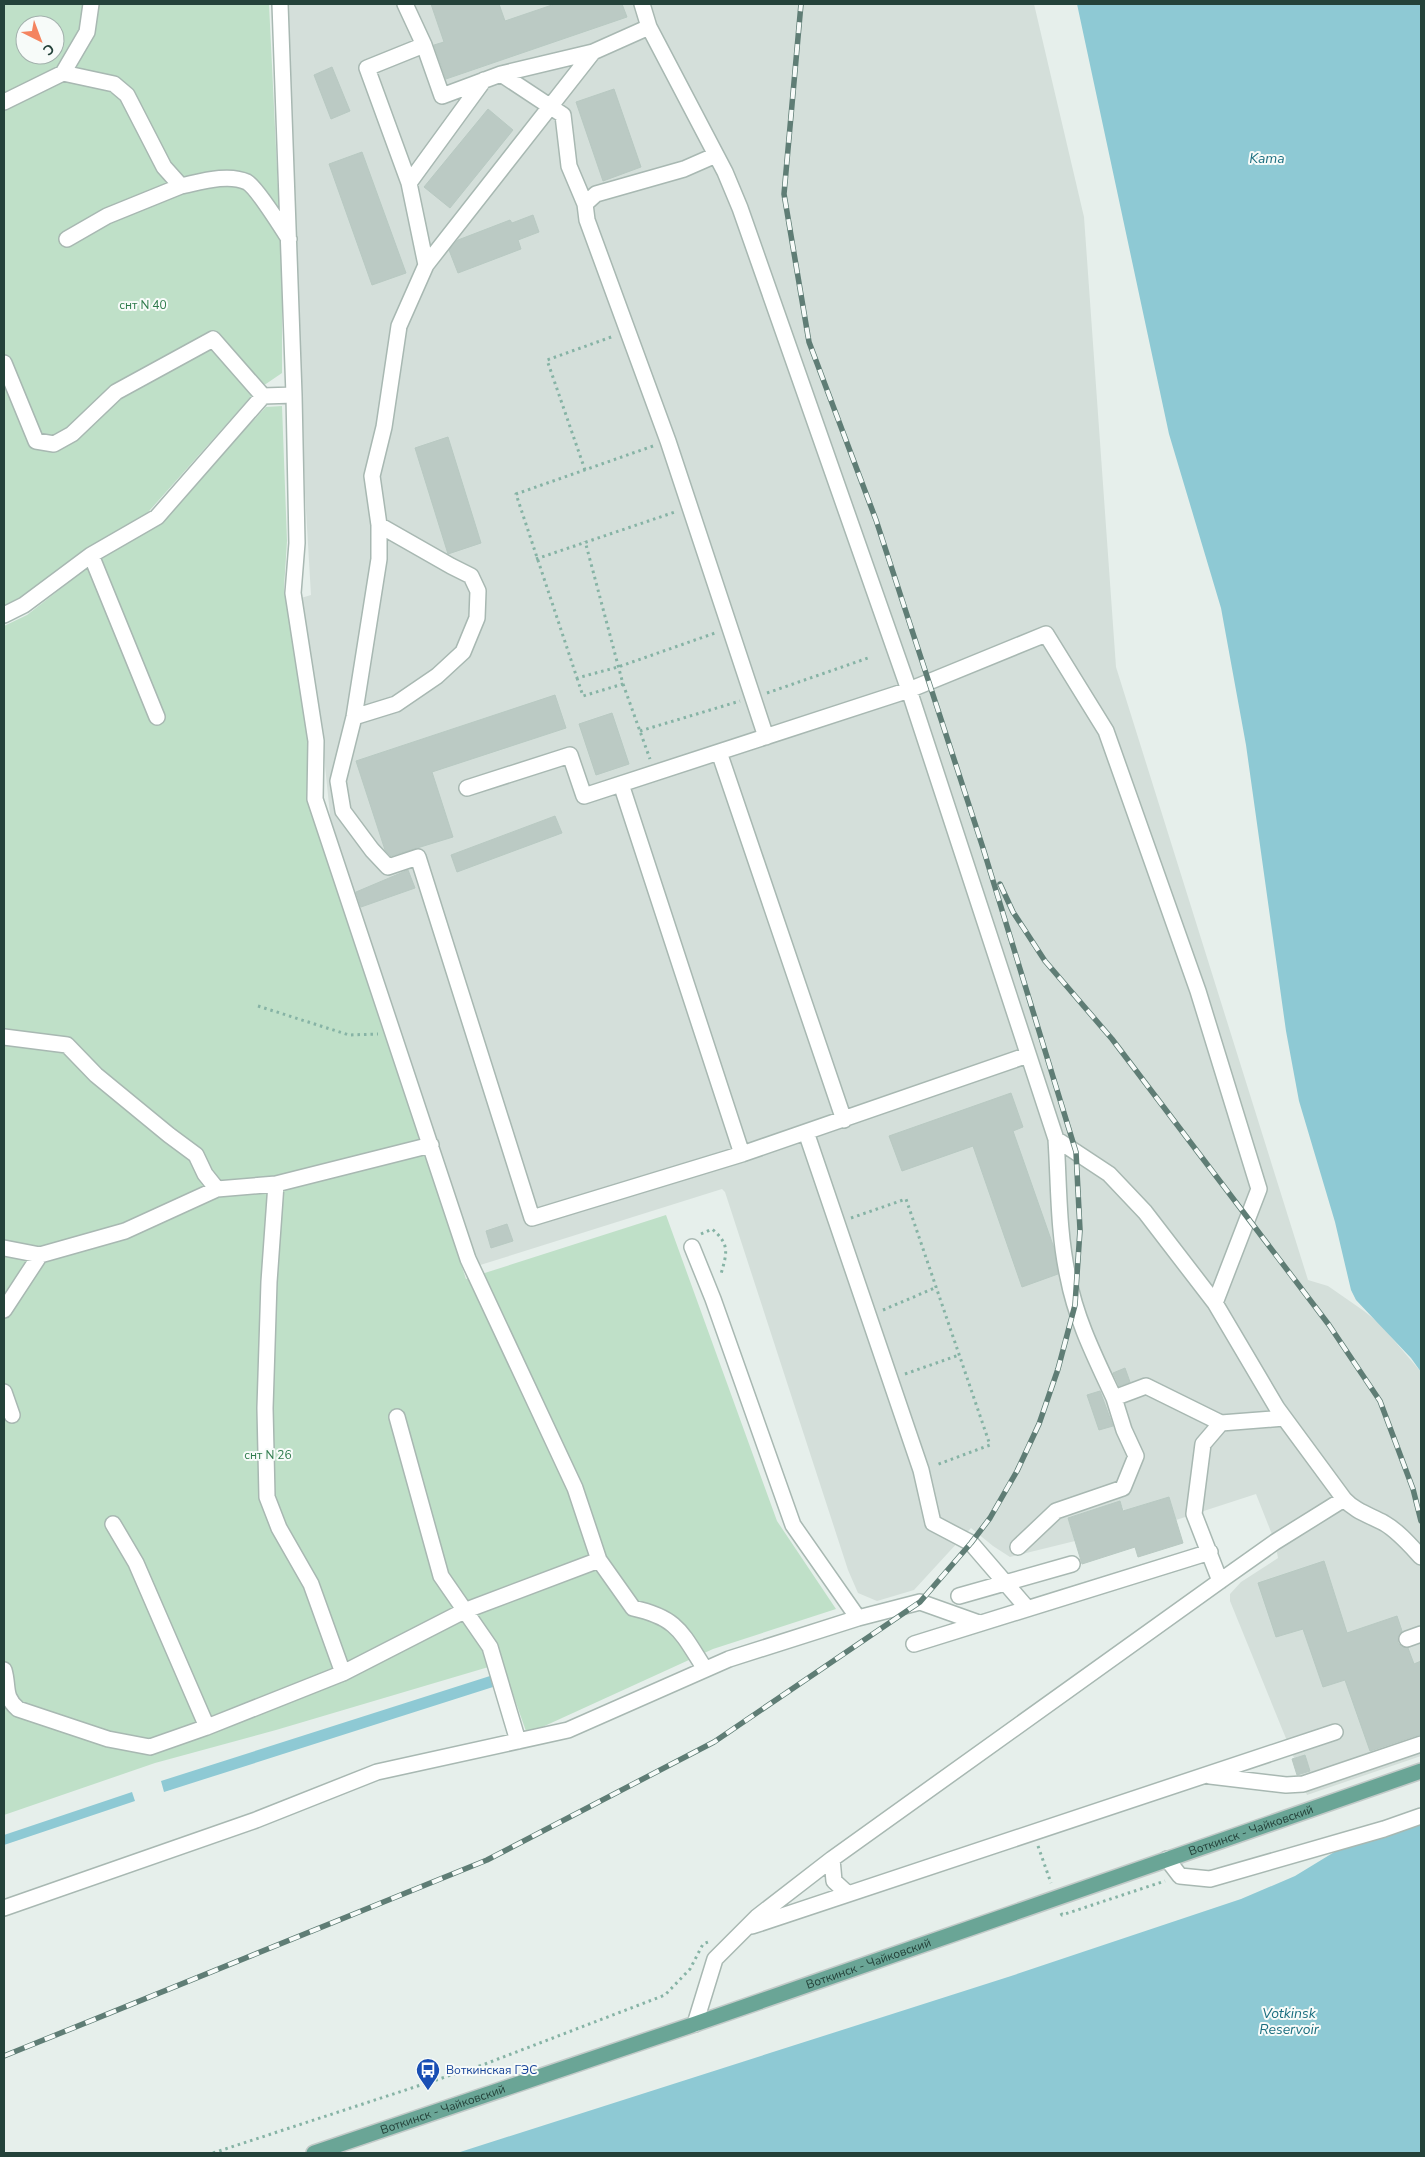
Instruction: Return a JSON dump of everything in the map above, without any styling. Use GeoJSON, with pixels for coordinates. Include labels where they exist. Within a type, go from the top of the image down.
{"type":"FeatureCollection","features":[{"type":"Feature","properties":{"kind":"main road","name":"Воткинск - Чайковский"},"geometry":{"type":"LineString","coordinates":[[314,2153],[695,2024],[1421,1771]]}},
{"type":"Feature","properties":{"kind":"lane"},"geometry":{"type":"LineString","coordinates":[[4,102],[63,73],[86,32],[91,4]]}},
{"type":"Feature","properties":{"kind":"lane"},"geometry":{"type":"LineString","coordinates":[[280,4],[290,239],[294,395],[297,542],[293,593],[316,741],[315,799],[468,1259],[575,1488],[599,1560],[633,1608],[654,1613],[678,1627],[705,1669]]}},
{"type":"Feature","properties":{"kind":"lane"},"geometry":{"type":"LineString","coordinates":[[405,4],[424,45],[442,96],[501,74],[593,52],[649,27]]}},
{"type":"Feature","properties":{"kind":"lane"},"geometry":{"type":"LineString","coordinates":[[642,4],[649,27],[716,155],[740,208],[909,690],[1056,1139],[1062,1242],[1075,1305],[1091,1349],[1114,1398],[1124,1430],[1136,1456],[1123,1488],[1056,1511],[1018,1547]]}},
{"type":"Feature","properties":{"kind":"lane"},"geometry":{"type":"LineString","coordinates":[[424,45],[367,68],[408,183],[426,265]]}},
{"type":"Feature","properties":{"kind":"lane"},"geometry":{"type":"LineString","coordinates":[[593,52],[426,265],[399,326],[384,427],[372,476],[380,525],[379,559],[354,717],[338,781],[344,811],[372,850],[388,867],[418,857],[532,1218],[742,1154],[1028,1055]]}},
{"type":"Feature","properties":{"kind":"lane"},"geometry":{"type":"LineString","coordinates":[[63,73],[114,84],[127,95],[148,132],[164,167],[181,186]]}},
{"type":"Feature","properties":{"kind":"lane"},"geometry":{"type":"LineString","coordinates":[[501,74],[563,115],[569,166],[585,204],[587,220],[626,331],[668,440],[766,737]]}},
{"type":"Feature","properties":{"kind":"lane"},"geometry":{"type":"LineString","coordinates":[[408,183],[484,80]]}},
{"type":"Feature","properties":{"kind":"lane"},"geometry":{"type":"LineString","coordinates":[[585,204],[596,194],[684,169],[716,155]]}},
{"type":"Feature","properties":{"kind":"lane"},"geometry":{"type":"LineString","coordinates":[[67,240],[107,216],[181,186],[212,180],[238,179],[249,183],[290,239]]}},
{"type":"Feature","properties":{"kind":"lane"},"geometry":{"type":"LineString","coordinates":[[4,363],[36,442],[54,444],[72,434],[116,392],[213,339],[263,396]]}},
{"type":"Feature","properties":{"kind":"lane"},"geometry":{"type":"LineString","coordinates":[[4,615],[24,605],[91,556],[157,516],[263,396],[294,395]]}},
{"type":"Feature","properties":{"kind":"lane"},"geometry":{"type":"LineString","coordinates":[[354,717],[396,704],[437,676],[463,652],[477,618],[478,591],[471,576],[380,525]]}},
{"type":"Feature","properties":{"kind":"lane"},"geometry":{"type":"LineString","coordinates":[[91,556],[158,717]]}},
{"type":"Feature","properties":{"kind":"lane"},"geometry":{"type":"LineString","coordinates":[[467,788],[570,755],[584,796],[909,690],[1046,634],[1106,731],[1198,991],[1259,1189],[1215,1303]]}},
{"type":"Feature","properties":{"kind":"lane"},"geometry":{"type":"LineString","coordinates":[[719,752],[844,1120]]}},
{"type":"Feature","properties":{"kind":"lane"},"geometry":{"type":"LineString","coordinates":[[621,784],[742,1154]]}},
{"type":"Feature","properties":{"kind":"lane"},"geometry":{"type":"LineString","coordinates":[[4,1037],[67,1045],[96,1075],[168,1136],[196,1155],[205,1174],[218,1189]]}},
{"type":"Feature","properties":{"kind":"lane"},"geometry":{"type":"LineString","coordinates":[[806,1132],[921,1470],[934,1523],[971,1543],[1027,1608]]}},
{"type":"Feature","properties":{"kind":"lane"},"geometry":{"type":"LineString","coordinates":[[1056,1139],[1109,1174],[1145,1212],[1215,1303],[1284,1418],[1344,1499],[1352,1508],[1385,1524],[1405,1540],[1421,1558]]}},
{"type":"Feature","properties":{"kind":"lane"},"geometry":{"type":"LineString","coordinates":[[4,1248],[40,1255],[125,1232],[218,1189],[276,1184],[431,1146]]}},
{"type":"Feature","properties":{"kind":"lane"},"geometry":{"type":"LineString","coordinates":[[276,1184],[269,1282],[265,1399],[267,1497],[279,1528],[311,1584],[343,1673]]}},
{"type":"Feature","properties":{"kind":"lane"},"geometry":{"type":"LineString","coordinates":[[692,1247],[713,1299],[793,1525],[858,1618]]}},
{"type":"Feature","properties":{"kind":"lane"},"geometry":{"type":"LineString","coordinates":[[4,1310],[40,1255]]}},
{"type":"Feature","properties":{"kind":"lane"},"geometry":{"type":"LineString","coordinates":[[1114,1398],[1146,1386],[1221,1423],[1284,1418]]}},
{"type":"Feature","properties":{"kind":"lane"},"geometry":{"type":"LineString","coordinates":[[4,1392],[12,1415]]}},
{"type":"Feature","properties":{"kind":"lane"},"geometry":{"type":"LineString","coordinates":[[397,1416],[442,1576],[490,1647],[518,1741]]}},
{"type":"Feature","properties":{"kind":"lane"},"geometry":{"type":"LineString","coordinates":[[1220,1581],[1194,1514],[1202,1444],[1221,1423]]}},
{"type":"Feature","properties":{"kind":"lane"},"geometry":{"type":"LineString","coordinates":[[695,2024],[715,1959],[757,1917],[832,1859],[1220,1581],[1275,1542],[1344,1499]]}},
{"type":"Feature","properties":{"kind":"lane"},"geometry":{"type":"LineString","coordinates":[[113,1524],[136,1563],[207,1727]]}},
{"type":"Feature","properties":{"kind":"lane"},"geometry":{"type":"LineString","coordinates":[[914,1644],[1210,1552]]}},
{"type":"Feature","properties":{"kind":"lane"},"geometry":{"type":"LineString","coordinates":[[4,1670],[8,1683],[6,1694],[10,1702],[18,1709],[108,1739],[150,1747],[207,1727],[343,1673],[464,1610],[599,1560]]}},
{"type":"Feature","properties":{"kind":"lane"},"geometry":{"type":"LineString","coordinates":[[958,1596],[1072,1564]]}},
{"type":"Feature","properties":{"kind":"lane"},"geometry":{"type":"LineString","coordinates":[[4,1908],[256,1820],[377,1772],[568,1730],[728,1659],[858,1618],[920,1602],[979,1623]]}},
{"type":"Feature","properties":{"kind":"lane"},"geometry":{"type":"LineString","coordinates":[[746,1928],[1335,1732]]}},
{"type":"Feature","properties":{"kind":"lane"},"geometry":{"type":"LineString","coordinates":[[1204,1775],[1286,1785],[1303,1784],[1421,1744]]}},
{"type":"Feature","properties":{"kind":"lane"},"geometry":{"type":"LineString","coordinates":[[1167,1859],[1180,1876],[1210,1880],[1384,1829],[1421,1816]]}},
{"type":"Feature","properties":{"kind":"lane"},"geometry":{"type":"LineString","coordinates":[[832,1859],[834,1880],[847,1893]]}},
{"type":"Feature","properties":{"kind":"path"},"geometry":{"type":"LineString","coordinates":[[584,470],[547,360],[626,331]]}},
{"type":"Feature","properties":{"kind":"path"},"geometry":{"type":"LineString","coordinates":[[623,684],[583,696],[516,494],[668,440]]}},
{"type":"Feature","properties":{"kind":"path"},"geometry":{"type":"LineString","coordinates":[[536,559],[690,507]]}},
{"type":"Feature","properties":{"kind":"path"},"geometry":{"type":"LineString","coordinates":[[585,542],[623,684],[655,773]]}},
{"type":"Feature","properties":{"kind":"path"},"geometry":{"type":"LineString","coordinates":[[577,678],[730,628]]}},
{"type":"Feature","properties":{"kind":"path"},"geometry":{"type":"LineString","coordinates":[[258,1006],[349,1035],[394,1034]]}},
{"type":"Feature","properties":{"kind":"path"},"geometry":{"type":"LineString","coordinates":[[836,1224],[906,1199],[937,1287],[990,1445],[921,1470]]}},
{"type":"Feature","properties":{"kind":"path"},"geometry":{"type":"LineString","coordinates":[[692,1247],[700,1235],[712,1228],[723,1237],[726,1249],[713,1299]]}},
{"type":"Feature","properties":{"kind":"path"},"geometry":{"type":"LineString","coordinates":[[868,1316],[937,1287]]}},
{"type":"Feature","properties":{"kind":"path"},"geometry":{"type":"LineString","coordinates":[[890,1379],[959,1355]]}},
{"type":"Feature","properties":{"kind":"path"},"geometry":{"type":"LineString","coordinates":[[1034,1832],[1056,1898]]}},
{"type":"Feature","properties":{"kind":"path"},"geometry":{"type":"LineString","coordinates":[[213,2153],[485,2064],[665,1995],[690,1969],[703,1944],[712,1940]]}},
{"type":"Feature","properties":{"kind":"shaded area"},"geometry":{"type":"Polygon","coordinates":[[[288,4],[1034,4],[1084,217],[1116,667],[1308,1280],[1328,1286],[1380,1324],[1421,1372],[1421,1756],[1307,1795],[1299,1774],[1310,1771],[1305,1755],[1294,1758],[1230,1601],[1230,1594],[1241,1582],[1278,1558],[1275,1542],[1256,1494],[1176,1520],[1169,1497],[1124,1511],[1120,1501],[1068,1518],[1075,1541],[1010,1557],[971,1528],[914,1590],[877,1601],[858,1593],[848,1570],[725,1192],[722,1189],[477,1266],[332,834],[320,717],[301,598],[311,595],[305,493],[288,4]]]}},
{"type":"Feature","properties":{"kind":"green space","name":"снт N 40"},"geometry":{"type":"Polygon","coordinates":[[[4,4],[269,4],[282,272],[282,373],[257,390],[142,519],[88,550],[21,597],[4,606],[4,4]]]}},
{"type":"Feature","properties":{"kind":"green space","name":"снт N 26"},"geometry":{"type":"Polygon","coordinates":[[[282,406],[287,541],[284,588],[308,737],[310,802],[466,1279],[666,1215],[777,1521],[836,1609],[713,1649],[527,1734],[502,1663],[276,1730],[155,1763],[4,1815],[4,626],[27,615],[87,568],[159,523],[266,407],[282,406]]]}},
{"type":"Feature","properties":{"kind":"water","name":"Kama"},"geometry":{"type":"Polygon","coordinates":[[[1077,4],[1421,4],[1421,1372],[1411,1358],[1356,1300],[1351,1290],[1335,1222],[1299,1101],[1286,1031],[1246,745],[1221,608],[1169,434],[1077,4]]]}},
{"type":"Feature","properties":{"kind":"water"},"geometry":{"type":"Polygon","coordinates":[[[490,1676],[493,1687],[164,1792],[161,1781],[490,1676]]]}},
{"type":"Feature","properties":{"kind":"water"},"geometry":{"type":"Polygon","coordinates":[[[132,1792],[135,1801],[4,1845],[4,1835],[132,1792]]]}},
{"type":"Feature","properties":{"kind":"water","name":"Votkinsk Reservoir"},"geometry":{"type":"Polygon","coordinates":[[[1421,1822],[1421,2153],[457,2153],[1008,1977],[1241,1899],[1295,1876],[1336,1851],[1421,1822]]]}},
{"type":"Feature","properties":{"kind":"building"},"geometry":{"type":"Polygon","coordinates":[[[431,4],[499,4],[505,21],[555,4],[622,4],[627,17],[446,79],[434,45],[444,42],[431,4]]]}},
{"type":"Feature","properties":{"kind":"building"},"geometry":{"type":"Polygon","coordinates":[[[332,67],[350,111],[331,119],[314,75],[332,67]]]}},
{"type":"Feature","properties":{"kind":"building"},"geometry":{"type":"Polygon","coordinates":[[[614,89],[641,167],[603,181],[576,102],[614,89]]]}},
{"type":"Feature","properties":{"kind":"building"},"geometry":{"type":"Polygon","coordinates":[[[488,109],[513,130],[450,208],[424,187],[488,109]]]}},
{"type":"Feature","properties":{"kind":"building"},"geometry":{"type":"Polygon","coordinates":[[[362,152],[406,273],[372,285],[329,164],[362,152]]]}},
{"type":"Feature","properties":{"kind":"building"},"geometry":{"type":"Polygon","coordinates":[[[533,215],[539,232],[518,240],[521,249],[458,273],[449,250],[458,240],[510,220],[512,223],[533,215]]]}},
{"type":"Feature","properties":{"kind":"building"},"geometry":{"type":"Polygon","coordinates":[[[448,437],[481,543],[448,554],[415,448],[448,437]]]}},
{"type":"Feature","properties":{"kind":"building"},"geometry":{"type":"Polygon","coordinates":[[[555,695],[566,728],[432,772],[453,837],[391,856],[385,850],[356,761],[555,695]]]}},
{"type":"Feature","properties":{"kind":"building"},"geometry":{"type":"Polygon","coordinates":[[[612,713],[629,764],[596,775],[579,724],[612,713]]]}},
{"type":"Feature","properties":{"kind":"building"},"geometry":{"type":"Polygon","coordinates":[[[555,816],[562,833],[457,872],[451,855],[555,816]]]}},
{"type":"Feature","properties":{"kind":"building"},"geometry":{"type":"Polygon","coordinates":[[[408,870],[415,888],[361,907],[356,892],[408,870]]]}},
{"type":"Feature","properties":{"kind":"building"},"geometry":{"type":"Polygon","coordinates":[[[1011,1093],[1023,1127],[1013,1131],[1054,1248],[1058,1274],[1022,1287],[973,1146],[902,1171],[889,1136],[1011,1093]]]}},
{"type":"Feature","properties":{"kind":"building"},"geometry":{"type":"Polygon","coordinates":[[[507,1224],[513,1241],[491,1248],[486,1231],[507,1224]]]}},
{"type":"Feature","properties":{"kind":"building"},"geometry":{"type":"Polygon","coordinates":[[[1125,1368],[1130,1382],[1119,1386],[1113,1373],[1125,1368]]]}},
{"type":"Feature","properties":{"kind":"building"},"geometry":{"type":"Polygon","coordinates":[[[1100,1391],[1113,1426],[1099,1430],[1087,1395],[1100,1391]]]}},
{"type":"Feature","properties":{"kind":"building"},"geometry":{"type":"Polygon","coordinates":[[[1169,1497],[1183,1543],[1138,1557],[1135,1547],[1082,1564],[1068,1518],[1120,1501],[1123,1511],[1169,1497]]]}},
{"type":"Feature","properties":{"kind":"building"},"geometry":{"type":"Polygon","coordinates":[[[1324,1561],[1347,1633],[1397,1616],[1402,1631],[1398,1637],[1398,1643],[1408,1648],[1414,1664],[1421,1661],[1421,1734],[1370,1751],[1345,1680],[1323,1687],[1303,1629],[1276,1637],[1258,1583],[1324,1561]]]}},
{"type":"Feature","properties":{"kind":"building"},"geometry":{"type":"Polygon","coordinates":[[[1305,1755],[1310,1771],[1297,1775],[1292,1759],[1305,1755]]]}},
{"type":"Feature","properties":{"kind":"railway"},"geometry":{"type":"LineString","coordinates":[[4,2056],[487,1860],[714,1742],[920,1602],[990,1518],[1017,1471],[1039,1424],[1058,1369],[1075,1305],[1080,1230],[1076,1152],[983,848],[876,520],[809,342],[784,194],[801,4]]}},
{"type":"Feature","properties":{"kind":"railway"},"geometry":{"type":"LineString","coordinates":[[1000,884],[1013,912],[1045,961],[1112,1039],[1329,1325],[1380,1401],[1413,1489],[1421,1521]]}},
{"type":"Feature","properties":{"kind":"place","name":"Воткинская ГЭС"},"geometry":{"type":"Point","coordinates":[428,2091]}}]}
